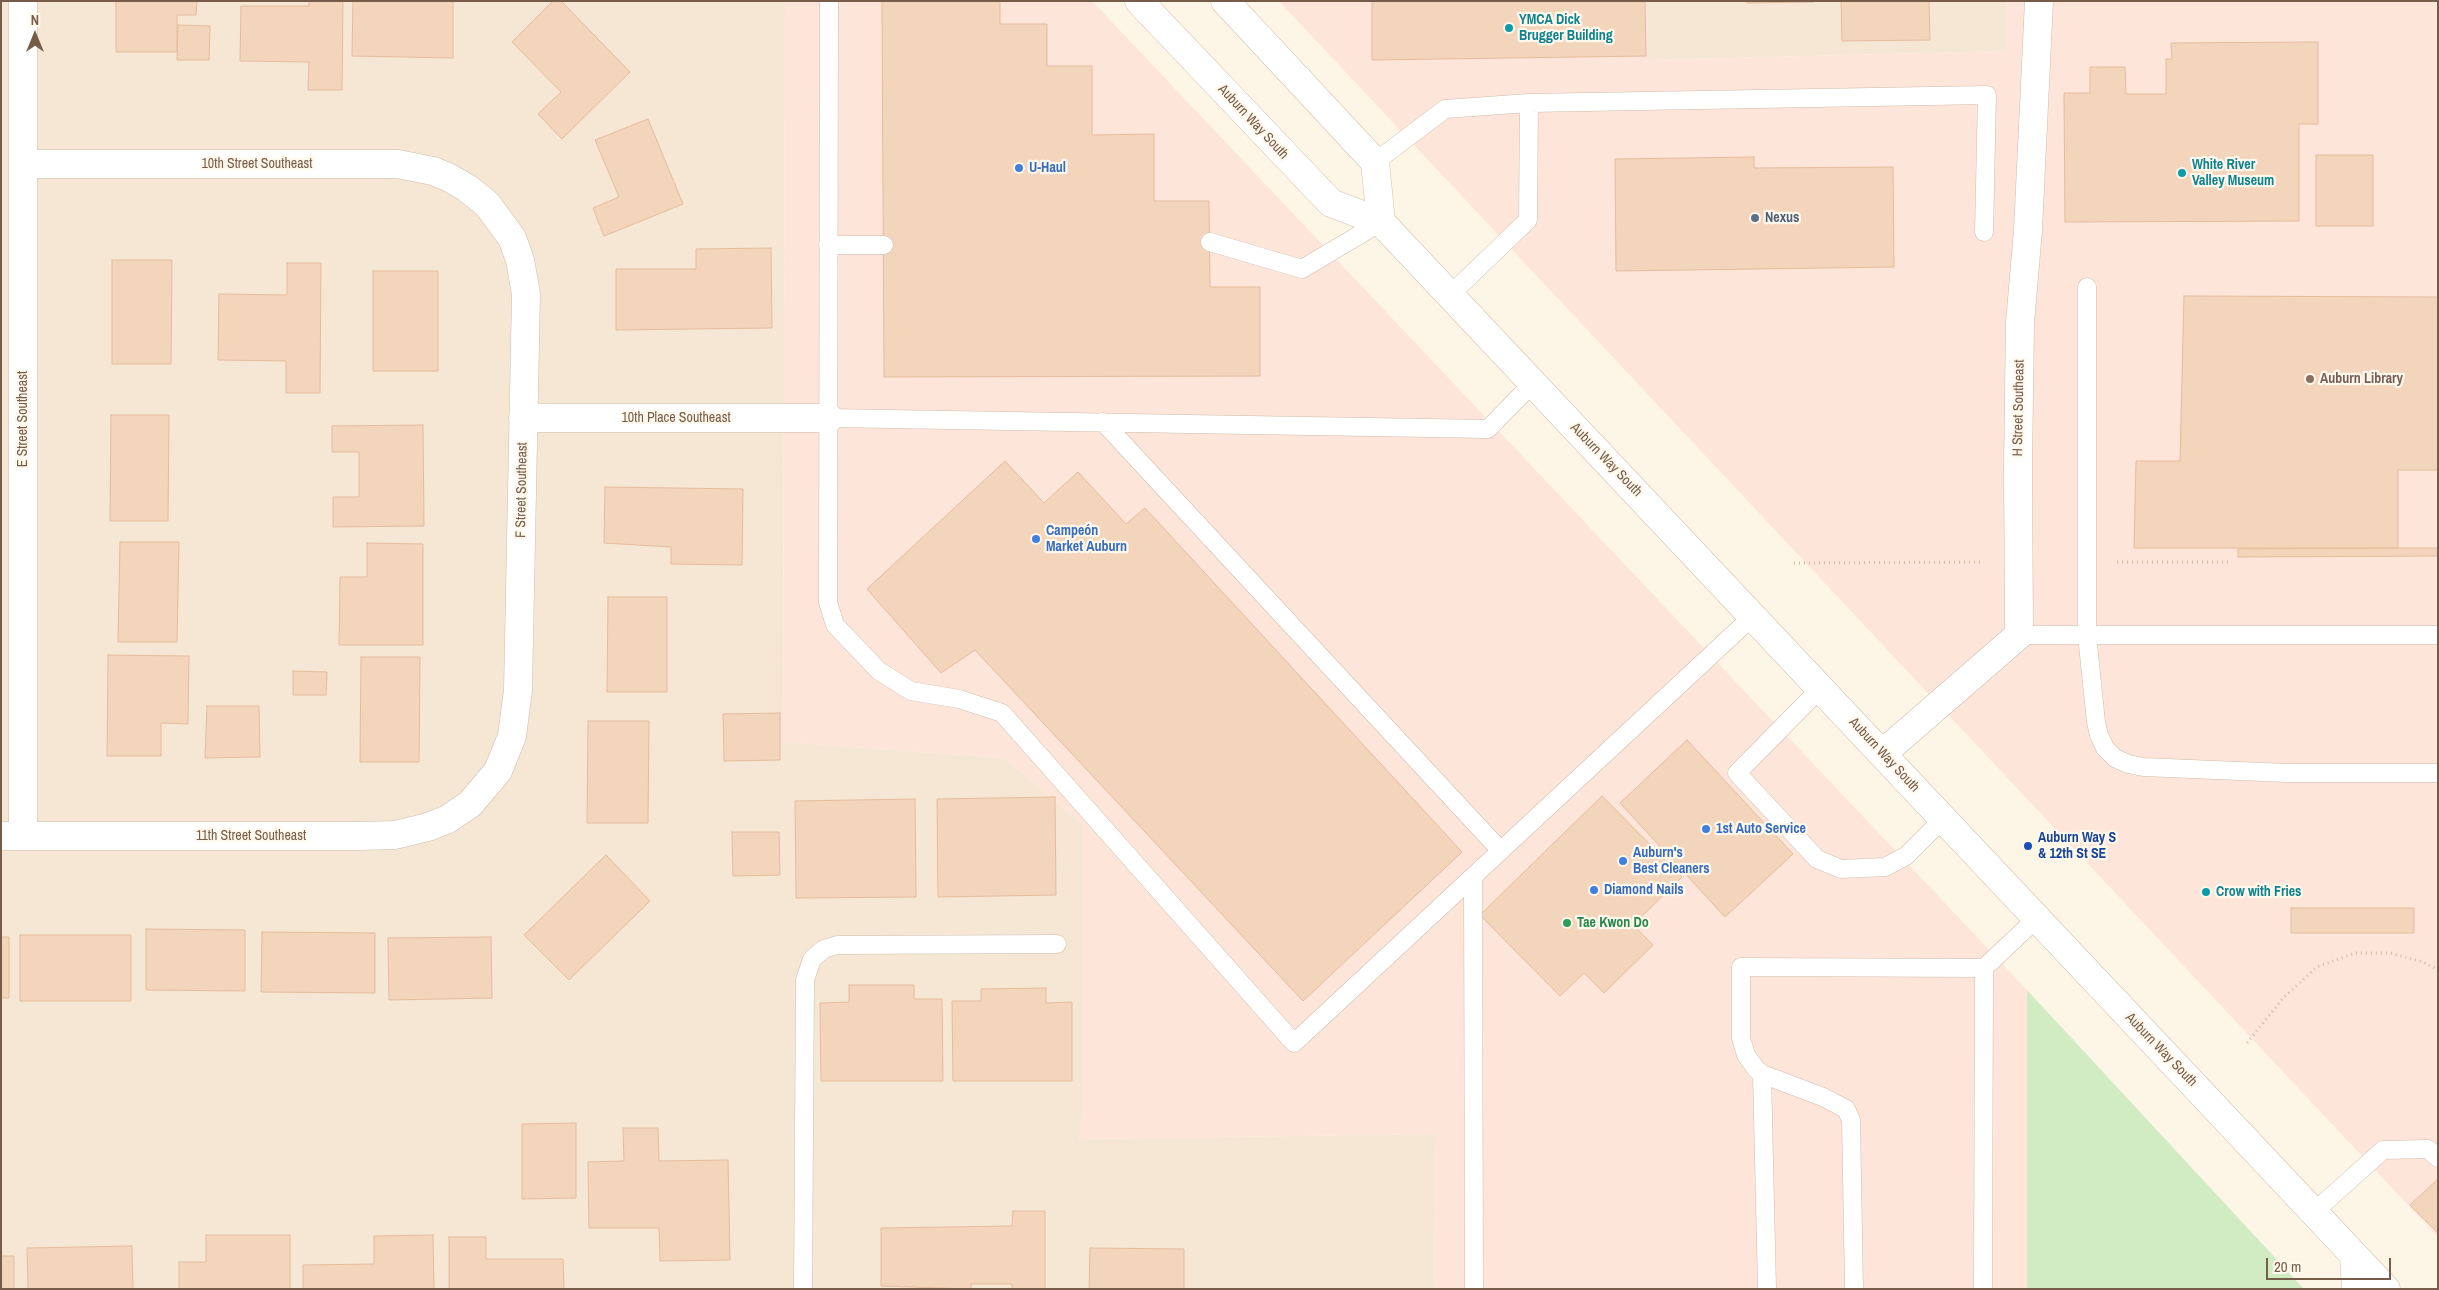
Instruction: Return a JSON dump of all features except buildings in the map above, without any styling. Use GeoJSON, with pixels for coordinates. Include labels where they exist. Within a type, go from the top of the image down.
{"type":"FeatureCollection","features":[{"type":"Feature","properties":{"kind":"street","name":"E Street Southeast"},"geometry":{"type":"LineString","coordinates":[[12,836],[23,164],[23,1]]}},
{"type":"Feature","properties":{"kind":"street","name":"Auburn Way South"},"geometry":{"type":"LineString","coordinates":[[1139,1],[1332,203],[1381,222],[1451,294],[1752,617],[1883,753],[2386,1289]]}},
{"type":"Feature","properties":{"kind":"street","name":"H Street Southeast"},"geometry":{"type":"LineString","coordinates":[[2019,635],[2018,465],[2020,324],[2028,230],[2039,1]]}},
{"type":"Feature","properties":{"kind":"street"},"geometry":{"type":"LineString","coordinates":[[1234,4],[1375,162],[1381,222]]}},
{"type":"Feature","properties":{"kind":"street","name":"10th Street Southeast"},"geometry":{"type":"LineString","coordinates":[[23,164],[398,164],[424,169],[448,177],[482,199]]}},
{"type":"Feature","properties":{"kind":"street","name":"F Street Southeast"},"geometry":{"type":"LineString","coordinates":[[482,199],[493,210],[512,238],[523,276],[526,315],[517,709],[507,751],[501,765],[487,787]]}},
{"type":"Feature","properties":{"kind":"street","name":"10th Place Southeast"},"geometry":{"type":"LineString","coordinates":[[523,418],[829,418]]}},
{"type":"Feature","properties":{"kind":"street"},"geometry":{"type":"LineString","coordinates":[[1883,753],[2019,635]]}},
{"type":"Feature","properties":{"kind":"street","name":"11th Street Southeast"},"geometry":{"type":"LineString","coordinates":[[12,836],[395,835],[428,828],[448,819],[470,804],[487,787]]}},
{"type":"Feature","properties":{"kind":"street"},"geometry":{"type":"LineString","coordinates":[[2354,1255],[2356,1289]]}},
{"type":"Feature","properties":{"kind":"lane"},"geometry":{"type":"LineString","coordinates":[[829,1],[828,602],[835,625],[879,671],[911,691],[959,699],[1002,712],[1294,1043],[1752,617]]}},
{"type":"Feature","properties":{"kind":"lane"},"geometry":{"type":"LineString","coordinates":[[1375,162],[1444,109],[1529,103],[1987,95],[1984,232]]}},
{"type":"Feature","properties":{"kind":"lane"},"geometry":{"type":"LineString","coordinates":[[1451,294],[1528,220],[1529,103]]}},
{"type":"Feature","properties":{"kind":"lane"},"geometry":{"type":"LineString","coordinates":[[1210,242],[1302,270],[1381,222]]}},
{"type":"Feature","properties":{"kind":"lane"},"geometry":{"type":"LineString","coordinates":[[828,245],[884,245]]}},
{"type":"Feature","properties":{"kind":"lane"},"geometry":{"type":"LineString","coordinates":[[2087,287],[2087,635],[2099,735],[2105,748],[2115,758],[2128,764],[2287,774],[2438,774]]}},
{"type":"Feature","properties":{"kind":"lane"},"geometry":{"type":"LineString","coordinates":[[829,418],[1488,429],[1533,383]]}},
{"type":"Feature","properties":{"kind":"lane"},"geometry":{"type":"LineString","coordinates":[[1103,422],[1500,851]]}},
{"type":"Feature","properties":{"kind":"lane"},"geometry":{"type":"LineString","coordinates":[[2019,635],[2438,635]]}},
{"type":"Feature","properties":{"kind":"lane"},"geometry":{"type":"LineString","coordinates":[[1820,689],[1737,774],[1817,859],[1841,869],[1885,867],[1906,856],[1943,819]]}},
{"type":"Feature","properties":{"kind":"lane"},"geometry":{"type":"LineString","coordinates":[[1473,877],[1474,1289]]}},
{"type":"Feature","properties":{"kind":"lane"},"geometry":{"type":"LineString","coordinates":[[1854,1289],[1851,1120],[1846,1109],[1762,1074],[1756,1069],[1746,1055],[1741,1038],[1741,967],[1984,968],[2036,918]]}},
{"type":"Feature","properties":{"kind":"lane"},"geometry":{"type":"LineString","coordinates":[[803,1289],[805,980],[812,959],[824,949],[836,945],[1057,944]]}},
{"type":"Feature","properties":{"kind":"lane"},"geometry":{"type":"LineString","coordinates":[[1983,1289],[1984,968]]}},
{"type":"Feature","properties":{"kind":"lane"},"geometry":{"type":"LineString","coordinates":[[1762,1074],[1767,1289]]}},
{"type":"Feature","properties":{"kind":"lane"},"geometry":{"type":"LineString","coordinates":[[2314,1212],[2383,1150],[2428,1149],[2438,1158]]}},
{"type":"Feature","properties":{"kind":"path"},"geometry":{"type":"LineString","coordinates":[[1794,563],[1985,562]]}},
{"type":"Feature","properties":{"kind":"path"},"geometry":{"type":"LineString","coordinates":[[2108,562],[2231,562]]}},
{"type":"Feature","properties":{"kind":"path"},"geometry":{"type":"LineString","coordinates":[[2247,1044],[2283,998],[2317,967],[2355,953],[2390,953],[2423,962],[2438,970]]}},
{"type":"Feature","properties":{"kind":"shaded area"},"geometry":{"type":"Polygon","coordinates":[[[1,1],[785,1],[783,742],[1004,758],[1083,825],[1083,1113],[1079,1139],[1436,1134],[1434,1289],[1,1289],[1,1]]]}},
{"type":"Feature","properties":{"kind":"shaded area"},"geometry":{"type":"Polygon","coordinates":[[[785,1],[1092,1],[2027,990],[2027,1289],[1434,1289],[1436,1134],[1079,1139],[1083,1113],[1083,825],[1004,758],[783,742],[785,1]]]}},
{"type":"Feature","properties":{"kind":"shaded area"},"geometry":{"type":"Polygon","coordinates":[[[1279,1],[1647,1],[1649,60],[2006,51],[2006,1],[2438,1],[2438,1237],[1279,1]]]}},
{"type":"Feature","properties":{"kind":"shaded area"},"geometry":{"type":"Polygon","coordinates":[[[1647,1],[2006,1],[2006,51],[1648,60],[1647,1]]]}},
{"type":"Feature","properties":{"kind":"green space"},"geometry":{"type":"Polygon","coordinates":[[[2027,990],[2304,1289],[2027,1289],[2027,990]]]}},
{"type":"Feature","properties":{"kind":"place","name":"YMCA Dick Brugger Building"},"geometry":{"type":"Point","coordinates":[1509,28]}},
{"type":"Feature","properties":{"kind":"place","name":"U-Haul"},"geometry":{"type":"Point","coordinates":[1019,168]}},
{"type":"Feature","properties":{"kind":"place","name":"White River Valley Museum"},"geometry":{"type":"Point","coordinates":[2182,173]}},
{"type":"Feature","properties":{"kind":"place","name":"Nexus"},"geometry":{"type":"Point","coordinates":[1755,218]}},
{"type":"Feature","properties":{"kind":"place","name":"Auburn Library"},"geometry":{"type":"Point","coordinates":[2310,379]}},
{"type":"Feature","properties":{"kind":"place","name":"Campeón Market Auburn"},"geometry":{"type":"Point","coordinates":[1036,539]}},
{"type":"Feature","properties":{"kind":"place","name":"1st Auto Service"},"geometry":{"type":"Point","coordinates":[1706,829]}},
{"type":"Feature","properties":{"kind":"place","name":"Auburn Way S & 12th St SE"},"geometry":{"type":"Point","coordinates":[2028,846]}},
{"type":"Feature","properties":{"kind":"place","name":"Auburn's Best Cleaners"},"geometry":{"type":"Point","coordinates":[1623,861]}},
{"type":"Feature","properties":{"kind":"place","name":"Diamond Nails"},"geometry":{"type":"Point","coordinates":[1594,890]}},
{"type":"Feature","properties":{"kind":"place","name":"Crow with Fries"},"geometry":{"type":"Point","coordinates":[2206,892]}},
{"type":"Feature","properties":{"kind":"place","name":"Tae Kwon Do"},"geometry":{"type":"Point","coordinates":[1567,923]}}]}
